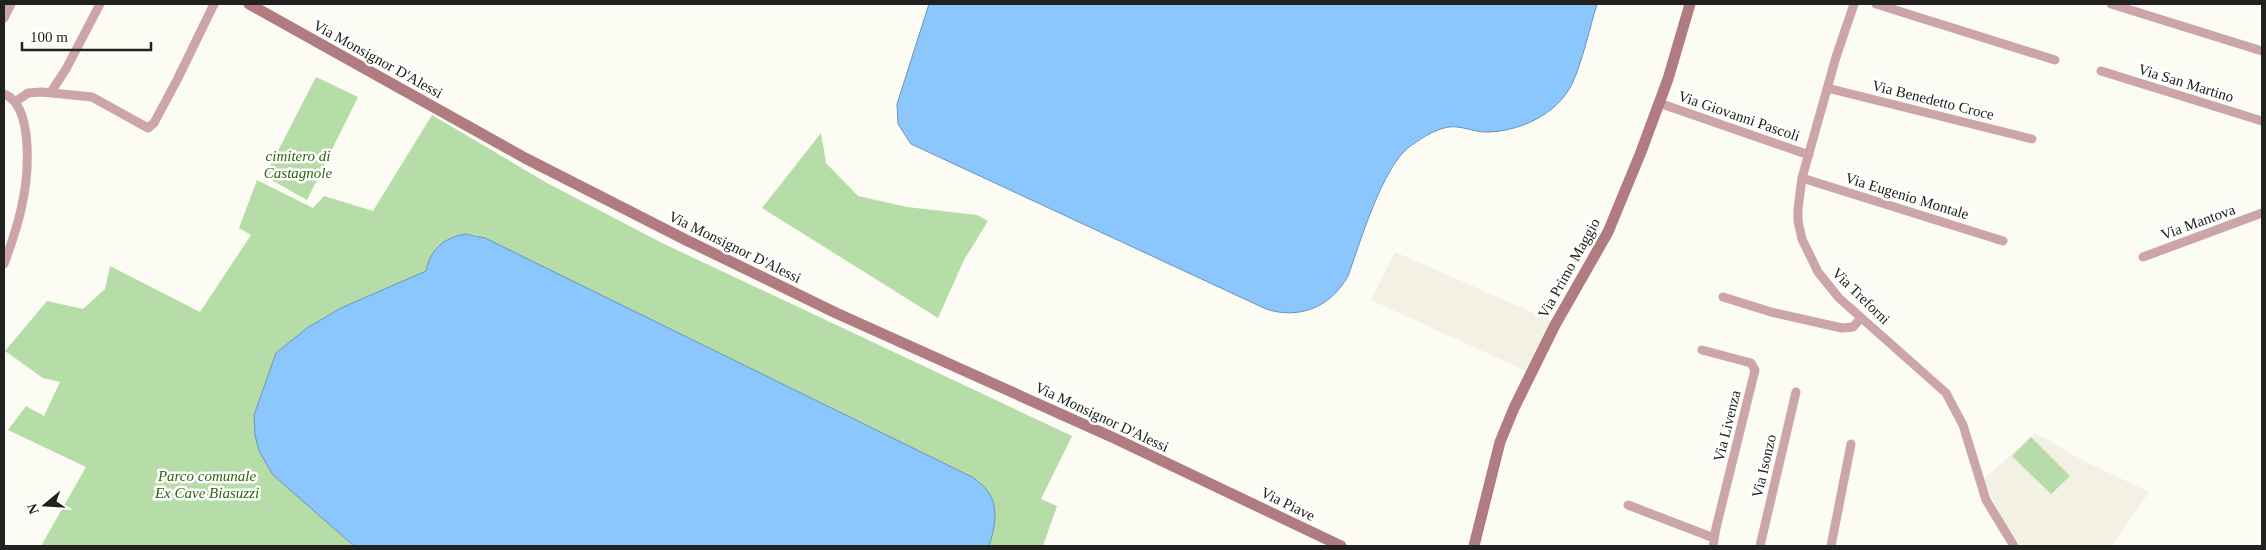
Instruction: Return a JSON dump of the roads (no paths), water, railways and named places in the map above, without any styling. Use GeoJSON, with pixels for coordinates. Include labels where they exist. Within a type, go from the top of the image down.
{"type":"FeatureCollection","features":[{"type":"Feature","properties":{"kind":"main road","name":"Via Monsignor D'Alessi"},"geometry":{"type":"LineString","coordinates":[[249,4],[525,158],[684,240],[836,314],[1114,438],[1222,489]]}},
{"type":"Feature","properties":{"kind":"main road","name":"Via Primo Maggio"},"geometry":{"type":"LineString","coordinates":[[1474,546],[1500,442],[1514,408],[1554,325],[1608,232],[1659,103],[1690,4]]}},
{"type":"Feature","properties":{"kind":"main road","name":"Via Piave"},"geometry":{"type":"LineString","coordinates":[[1222,489],[1341,546]]}},
{"type":"Feature","properties":{"kind":"street"},"geometry":{"type":"LineString","coordinates":[[4,18],[11,4]]}},
{"type":"Feature","properties":{"kind":"street"},"geometry":{"type":"LineString","coordinates":[[51,92],[66,69],[100,4]]}},
{"type":"Feature","properties":{"kind":"street"},"geometry":{"type":"LineString","coordinates":[[15,102],[28,93],[51,92],[92,97],[148,128],[154,123],[177,80],[214,4]]}},
{"type":"Feature","properties":{"kind":"street","name":"Via Treforni"},"geometry":{"type":"LineString","coordinates":[[1854,4],[1802,178],[1798,221],[1806,250],[1828,286],[1946,394],[1963,425],[1986,500],[2014,546]]}},
{"type":"Feature","properties":{"kind":"street"},"geometry":{"type":"LineString","coordinates":[[1876,4],[2055,60]]}},
{"type":"Feature","properties":{"kind":"street"},"geometry":{"type":"LineString","coordinates":[[2110,4],[2262,51]]}},
{"type":"Feature","properties":{"kind":"street","name":"Via San Martino"},"geometry":{"type":"LineString","coordinates":[[2102,71],[2262,122]]}},
{"type":"Feature","properties":{"kind":"street","name":"Via Benedetto Croce"},"geometry":{"type":"LineString","coordinates":[[1828,88],[2032,139]]}},
{"type":"Feature","properties":{"kind":"street"},"geometry":{"type":"LineString","coordinates":[[4,94],[15,102],[25,123],[27,168],[22,205],[7,247],[4,264]]}},
{"type":"Feature","properties":{"kind":"street","name":"Via Giovanni Pascoli"},"geometry":{"type":"LineString","coordinates":[[1659,103],[1809,155]]}},
{"type":"Feature","properties":{"kind":"street","name":"Via Eugenio Montale"},"geometry":{"type":"LineString","coordinates":[[1802,178],[2003,241]]}},
{"type":"Feature","properties":{"kind":"street","name":"Via Mantova"},"geometry":{"type":"LineString","coordinates":[[2143,257],[2262,213]]}},
{"type":"Feature","properties":{"kind":"street"},"geometry":{"type":"LineString","coordinates":[[1723,297],[1771,312],[1842,328],[1853,327],[1861,318]]}},
{"type":"Feature","properties":{"kind":"street","name":"Via Livenza"},"geometry":{"type":"LineString","coordinates":[[1702,350],[1751,363],[1755,370],[1714,542]]}},
{"type":"Feature","properties":{"kind":"street","name":"Via Isonzo"},"geometry":{"type":"LineString","coordinates":[[1760,546],[1796,392]]}},
{"type":"Feature","properties":{"kind":"street"},"geometry":{"type":"LineString","coordinates":[[1832,546],[1851,444]]}},
{"type":"Feature","properties":{"kind":"street"},"geometry":{"type":"LineString","coordinates":[[1628,505],[1714,542]]}},
{"type":"Feature","properties":{"kind":"water"},"geometry":{"type":"Polygon","coordinates":[[[929,4],[1597,4],[1576,75],[1557,105],[1535,120],[1509,129],[1483,132],[1457,127],[1444,128],[1409,147],[1399,157],[1381,188],[1365,226],[1348,276],[1341,287],[1323,303],[1302,312],[1290,313],[1266,309],[911,144],[898,124],[897,104],[929,4]]]}},
{"type":"Feature","properties":{"kind":"water"},"geometry":{"type":"Polygon","coordinates":[[[466,234],[485,238],[972,477],[988,491],[992,499],[995,517],[989,546],[354,546],[273,475],[259,451],[255,435],[254,415],[276,353],[307,328],[341,308],[426,271],[431,257],[439,246],[451,238],[466,234]]]}},
{"type":"Feature","properties":{"kind":"park label","name":"cimitero di Castagnole"},"geometry":{"type":"Point","coordinates":[298,164]}},
{"type":"Feature","properties":{"kind":"park label","name":"Parco comunale Ex Cave Biasuzzi"},"geometry":{"type":"Point","coordinates":[207,484]}}]}
